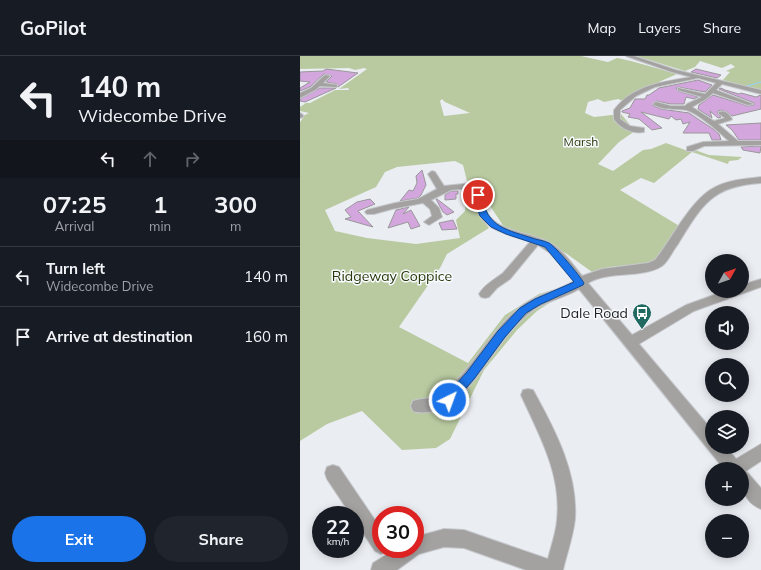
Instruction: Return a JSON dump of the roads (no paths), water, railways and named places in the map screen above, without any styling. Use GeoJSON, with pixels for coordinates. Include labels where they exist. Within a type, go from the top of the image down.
{"type":"FeatureCollection","features":[{"type":"Feature","properties":{"kind":"street"},"geometry":{"type":"LineString","coordinates":[[629,56],[700,77],[761,92]]}},
{"type":"Feature","properties":{"kind":"street"},"geometry":{"type":"LineString","coordinates":[[318,76],[334,76]]}},
{"type":"Feature","properties":{"kind":"street"},"geometry":{"type":"LineString","coordinates":[[300,96],[319,84],[327,76]]}},
{"type":"Feature","properties":{"kind":"street"},"geometry":{"type":"LineString","coordinates":[[641,130],[623,125],[617,119],[617,110],[629,97],[655,85],[700,77]]}},
{"type":"Feature","properties":{"kind":"street"},"geometry":{"type":"LineString","coordinates":[[688,108],[688,105],[709,93],[721,82]]}},
{"type":"Feature","properties":{"kind":"street"},"geometry":{"type":"LineString","coordinates":[[319,84],[335,86]]}},
{"type":"Feature","properties":{"kind":"street"},"geometry":{"type":"LineString","coordinates":[[679,90],[709,93],[746,101],[750,104]]}},
{"type":"Feature","properties":{"kind":"street"},"geometry":{"type":"LineString","coordinates":[[656,104],[672,108],[688,108],[713,123],[736,143]]}},
{"type":"Feature","properties":{"kind":"street"},"geometry":{"type":"LineString","coordinates":[[713,123],[729,119],[721,113]]}},
{"type":"Feature","properties":{"kind":"street"},"geometry":{"type":"LineString","coordinates":[[690,149],[703,144],[761,143]]}},
{"type":"Feature","properties":{"kind":"street"},"geometry":{"type":"LineString","coordinates":[[432,174],[441,189]]}},
{"type":"Feature","properties":{"kind":"street"},"geometry":{"type":"LineString","coordinates":[[418,406],[430,406],[449,400],[471,375],[502,334],[523,311],[538,301],[609,270],[649,267],[659,263],[698,208],[710,194],[730,185],[761,180]]}},
{"type":"Feature","properties":{"kind":"street"},"geometry":{"type":"LineString","coordinates":[[375,214],[395,205],[418,203],[441,189],[451,186],[477,184],[480,205],[484,216],[494,226],[547,245],[705,434]]}},
{"type":"Feature","properties":{"kind":"street"},"geometry":{"type":"LineString","coordinates":[[425,200],[434,208],[433,220],[447,219]]}},
{"type":"Feature","properties":{"kind":"street"},"geometry":{"type":"LineString","coordinates":[[485,294],[488,283],[506,276],[536,241]]}},
{"type":"Feature","properties":{"kind":"street"},"geometry":{"type":"LineString","coordinates":[[749,288],[761,284]]}},
{"type":"Feature","properties":{"kind":"street"},"geometry":{"type":"LineString","coordinates":[[629,343],[690,308],[718,298]]}},
{"type":"Feature","properties":{"kind":"street"},"geometry":{"type":"LineString","coordinates":[[424,543],[444,538],[464,539],[553,570],[564,534],[566,519],[561,467],[551,438],[528,395]]}},
{"type":"Feature","properties":{"kind":"street"},"geometry":{"type":"LineString","coordinates":[[746,462],[761,452]]}},
{"type":"Feature","properties":{"kind":"street"},"geometry":{"type":"LineString","coordinates":[[722,454],[729,462]]}},
{"type":"Feature","properties":{"kind":"street"},"geometry":{"type":"LineString","coordinates":[[333,473],[372,532]]}},
{"type":"Feature","properties":{"kind":"street"},"geometry":{"type":"LineString","coordinates":[[749,486],[761,501]]}},
{"type":"Feature","properties":{"kind":"waterway"},"geometry":{"type":"LineString","coordinates":[[747,86],[761,82]]}},
{"type":"Feature","properties":{"kind":"place","name":"Dale Road"},"geometry":{"type":"Point","coordinates":[642,330]}},
{"type":"Feature","properties":{"kind":"park label","name":"Marsh"},"geometry":{"type":"Point","coordinates":[581,141]}},
{"type":"Feature","properties":{"kind":"park label","name":"Ridgeway Coppice"},"geometry":{"type":"Point","coordinates":[392,276]}}]}
